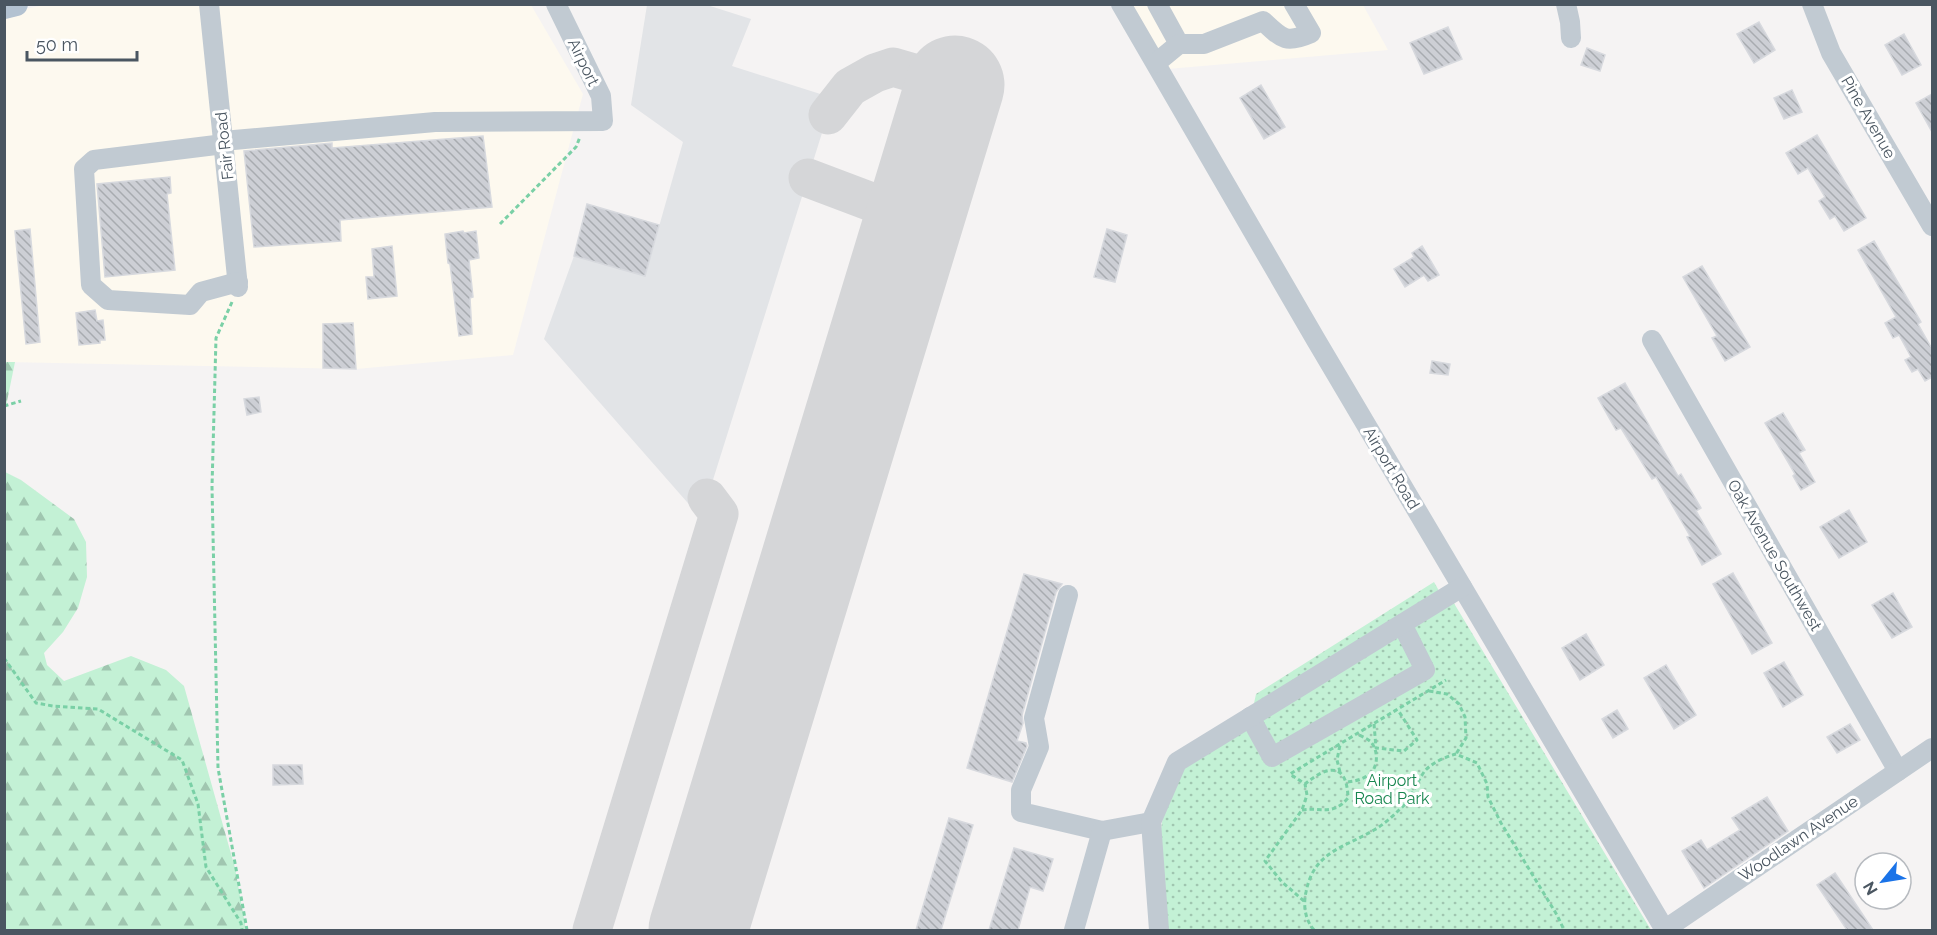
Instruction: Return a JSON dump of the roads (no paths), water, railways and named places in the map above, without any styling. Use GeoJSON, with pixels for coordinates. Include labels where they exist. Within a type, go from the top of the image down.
{"type":"FeatureCollection","features":[{"type":"Feature","properties":{"kind":"main road"},"geometry":{"type":"LineString","coordinates":[[4,7],[16,4]]}},
{"type":"Feature","properties":{"kind":"street","name":"Fair Road"},"geometry":{"type":"LineString","coordinates":[[209,4],[224,143],[238,285],[201,292],[190,305],[108,300],[91,285],[84,169],[94,160],[224,143]]}},
{"type":"Feature","properties":{"kind":"street","name":"Airport"},"geometry":{"type":"LineString","coordinates":[[224,143],[435,122],[594,121],[601,96],[556,4]]}},
{"type":"Feature","properties":{"kind":"street","name":"Airport Road"},"geometry":{"type":"LineString","coordinates":[[1122,4],[1316,340],[1664,930]]}},
{"type":"Feature","properties":{"kind":"street"},"geometry":{"type":"LineString","coordinates":[[1157,4],[1179,44]]}},
{"type":"Feature","properties":{"kind":"street"},"geometry":{"type":"LineString","coordinates":[[1156,63],[1179,44],[1204,44],[1263,21],[1280,38],[1295,40],[1311,33],[1294,4]]}},
{"type":"Feature","properties":{"kind":"street"},"geometry":{"type":"LineString","coordinates":[[1566,4],[1571,38]]}},
{"type":"Feature","properties":{"kind":"street","name":"Pine Avenue"},"geometry":{"type":"LineString","coordinates":[[1812,4],[1831,53],[1932,226]]}},
{"type":"Feature","properties":{"kind":"street","name":"Oak Avenue Southwest"},"geometry":{"type":"LineString","coordinates":[[1652,340],[1898,771]]}},
{"type":"Feature","properties":{"kind":"street"},"geometry":{"type":"LineString","coordinates":[[1159,930],[1151,822],[1177,762],[1462,587]]}},
{"type":"Feature","properties":{"kind":"street"},"geometry":{"type":"LineString","coordinates":[[1068,596],[1034,718],[1039,747],[1021,790],[1021,812],[1102,831],[1151,822]]}},
{"type":"Feature","properties":{"kind":"street"},"geometry":{"type":"LineString","coordinates":[[1250,717],[1272,757],[1425,670],[1402,624]]}},
{"type":"Feature","properties":{"kind":"street","name":"Woodlawn Avenue"},"geometry":{"type":"LineString","coordinates":[[1664,930],[1932,748]]}},
{"type":"Feature","properties":{"kind":"street"},"geometry":{"type":"LineString","coordinates":[[1074,930],[1102,831]]}},
{"type":"Feature","properties":{"kind":"park label","name":"Airport Road Park"},"geometry":{"type":"Point","coordinates":[1392,789]}}]}
